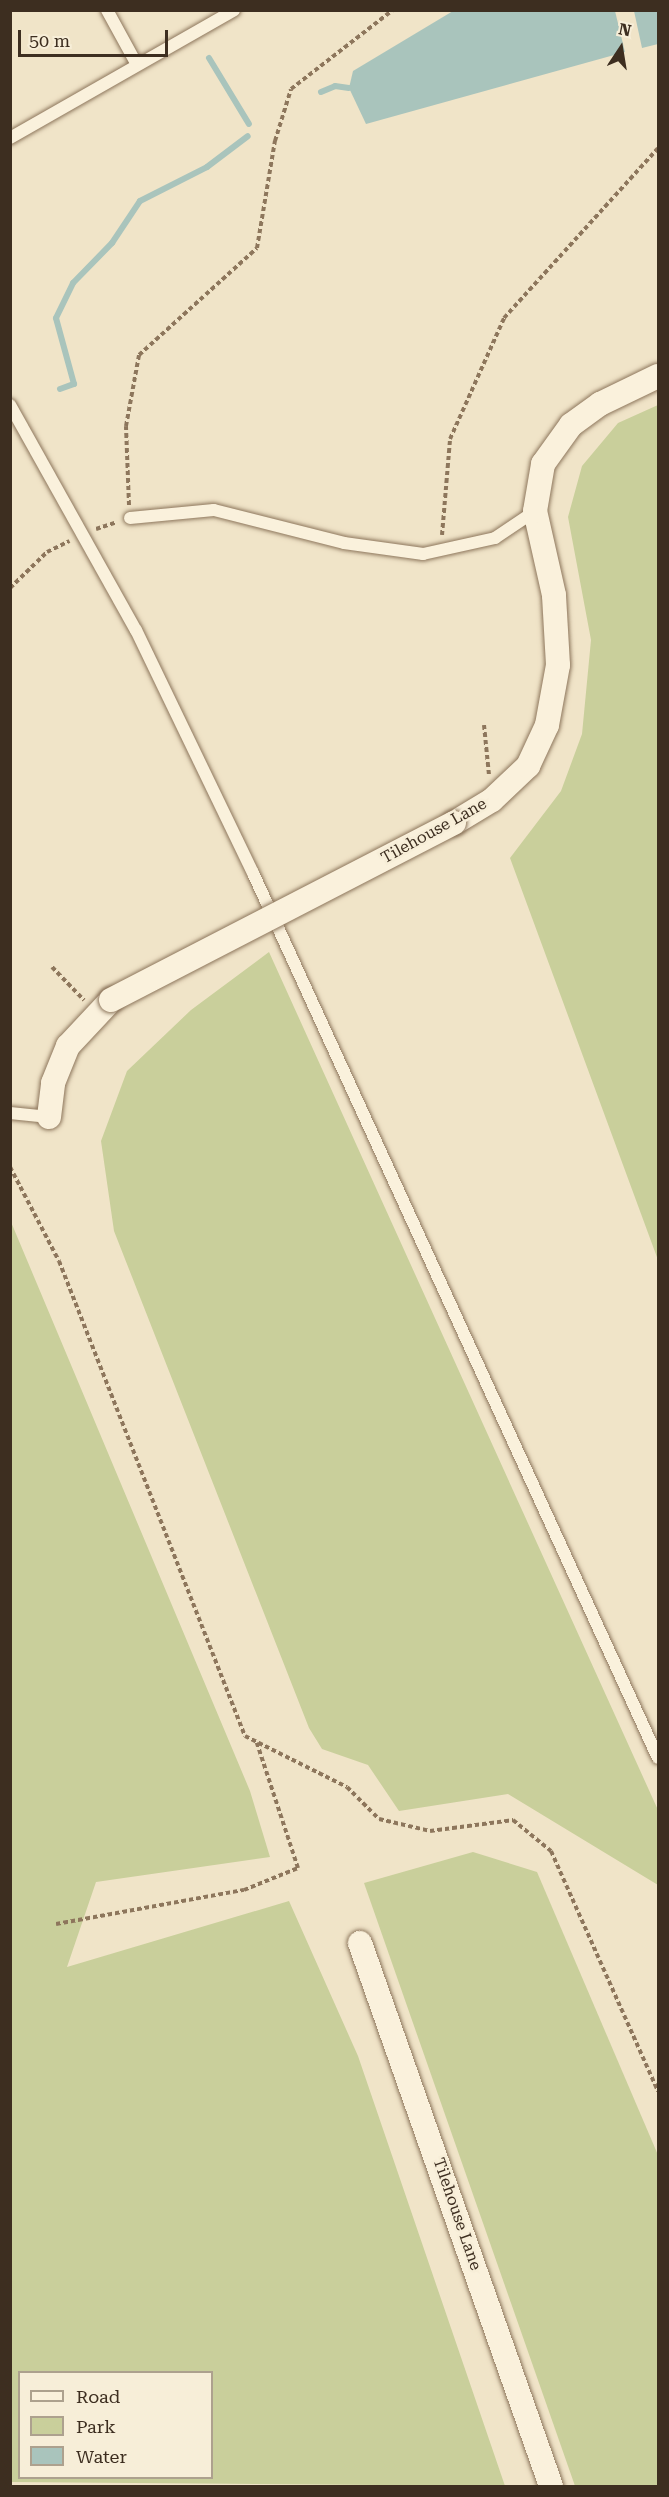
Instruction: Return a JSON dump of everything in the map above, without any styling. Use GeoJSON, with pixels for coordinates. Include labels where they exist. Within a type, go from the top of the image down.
{"type":"FeatureCollection","features":[{"type":"Feature","properties":{"kind":"street","name":"Tilehouse Lane"},"geometry":{"type":"LineString","coordinates":[[49,1117],[53,1083],[68,1046],[104,1007],[454,823],[492,800],[540,746],[558,665],[554,595],[536,512],[543,464],[556,440],[600,404],[658,376]]}},
{"type":"Feature","properties":{"kind":"street","name":"Tilehouse Lane"},"geometry":{"type":"LineString","coordinates":[[360,1943],[550,2487]]}},
{"type":"Feature","properties":{"kind":"lane"},"geometry":{"type":"LineString","coordinates":[[107,10],[136,63]]}},
{"type":"Feature","properties":{"kind":"lane"},"geometry":{"type":"LineString","coordinates":[[10,138],[218,14],[234,10]]}},
{"type":"Feature","properties":{"kind":"lane"},"geometry":{"type":"LineString","coordinates":[[10,405],[136,630],[253,873],[658,1758]]}},
{"type":"Feature","properties":{"kind":"lane"},"geometry":{"type":"LineString","coordinates":[[130,518],[214,510],[344,543],[423,554],[495,538],[536,512]]}},
{"type":"Feature","properties":{"kind":"lane"},"geometry":{"type":"LineString","coordinates":[[10,1113],[49,1117]]}},
{"type":"Feature","properties":{"kind":"path"},"geometry":{"type":"LineString","coordinates":[[10,588],[47,552],[82,534],[130,518],[126,426],[139,356],[257,248],[275,141],[291,89],[393,10]]}},
{"type":"Feature","properties":{"kind":"path"},"geometry":{"type":"LineString","coordinates":[[441,550],[450,439],[504,318],[658,148]]}},
{"type":"Feature","properties":{"kind":"path"},"geometry":{"type":"LineString","coordinates":[[484,725],[492,800]]}},
{"type":"Feature","properties":{"kind":"path"},"geometry":{"type":"LineString","coordinates":[[52,967],[104,1007]]}},
{"type":"Feature","properties":{"kind":"path"},"geometry":{"type":"LineString","coordinates":[[10,1167],[59,1261],[245,1736],[347,1787],[379,1819],[430,1832],[513,1820],[551,1851],[658,2091]]}},
{"type":"Feature","properties":{"kind":"path"},"geometry":{"type":"LineString","coordinates":[[56,1924],[244,1890],[298,1868],[257,1742]]}},
{"type":"Feature","properties":{"kind":"green space"},"geometry":{"type":"Polygon","coordinates":[[[658,405],[658,1260],[510,858],[561,791],[582,734],[591,640],[568,517],[582,466],[618,423],[658,405]]]}},
{"type":"Feature","properties":{"kind":"green space"},"geometry":{"type":"Polygon","coordinates":[[[269,952],[658,1810],[658,1885],[508,1794],[399,1811],[368,1765],[322,1749],[309,1728],[114,1231],[101,1141],[127,1071],[191,1010],[269,952]]]}},
{"type":"Feature","properties":{"kind":"green space"},"geometry":{"type":"Polygon","coordinates":[[[11,1222],[250,1791],[270,1857],[96,1882],[67,1967],[289,1901],[358,2056],[505,2486],[11,2482],[11,1222]]]}},
{"type":"Feature","properties":{"kind":"green space"},"geometry":{"type":"Polygon","coordinates":[[[473,1852],[537,1872],[658,2155],[658,2486],[575,2486],[364,1883],[473,1852]]]}},
{"type":"Feature","properties":{"kind":"water"},"geometry":{"type":"Polygon","coordinates":[[[453,11],[615,11],[625,52],[366,124],[349,88],[353,71],[453,11]]]}},
{"type":"Feature","properties":{"kind":"water"},"geometry":{"type":"Polygon","coordinates":[[[634,11],[658,11],[658,44],[642,48],[634,11]]]}},
{"type":"Feature","properties":{"kind":"waterway"},"geometry":{"type":"LineString","coordinates":[[209,58],[249,124]]}},
{"type":"Feature","properties":{"kind":"waterway"},"geometry":{"type":"LineString","coordinates":[[321,92],[335,86],[349,88]]}},
{"type":"Feature","properties":{"kind":"waterway"},"geometry":{"type":"LineString","coordinates":[[60,389],[74,384],[56,318],[73,283],[112,243],[140,201],[207,167],[248,136]]}}]}
